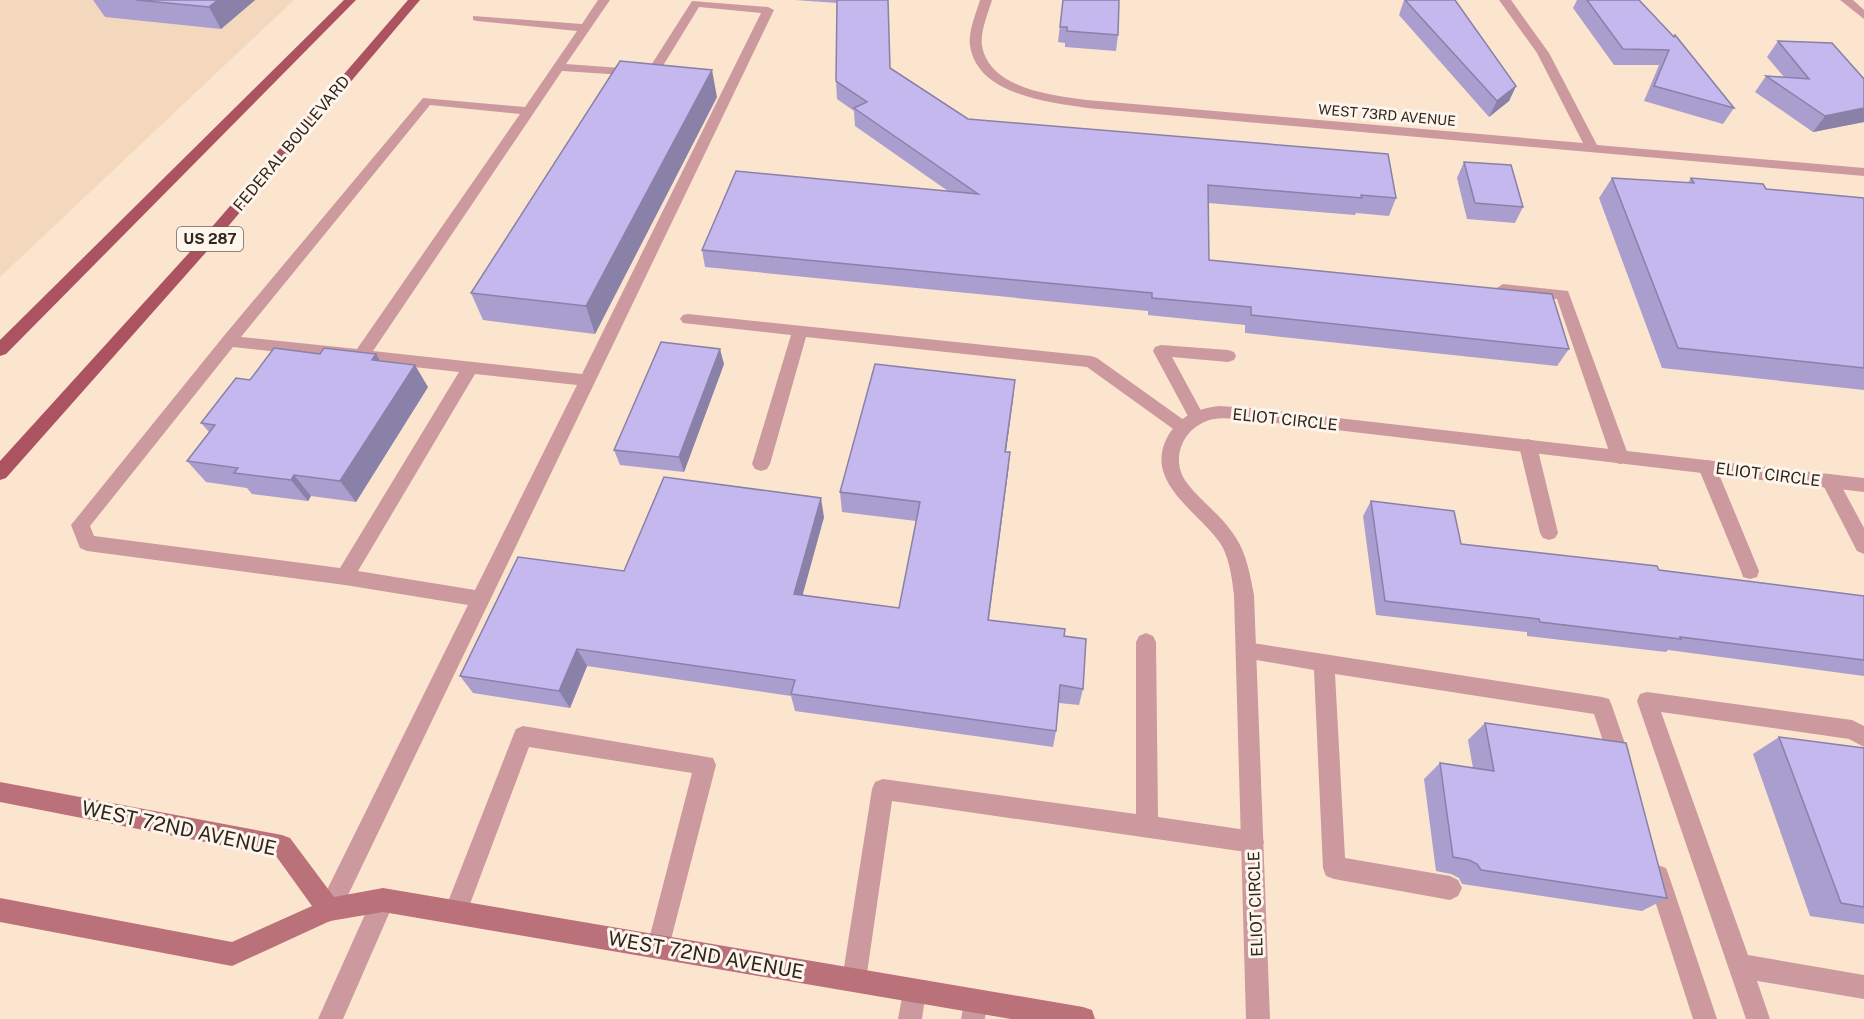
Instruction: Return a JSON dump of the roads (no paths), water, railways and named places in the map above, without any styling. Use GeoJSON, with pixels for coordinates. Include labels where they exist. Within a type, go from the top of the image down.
{"type":"FeatureCollection","features":[{"type":"Feature","properties":{"kind":"main road"},"geometry":{"type":"LineString","coordinates":[[0,350],[350,0]]}},
{"type":"Feature","properties":{"kind":"main road","name":"FEDERAL BOULEVARD"},"geometry":{"type":"LineString","coordinates":[[0,473],[172,284],[274,165],[342,80],[414,0]]}},
{"type":"Feature","properties":{"kind":"main road","name":"WEST 72ND AVENUE"},"geometry":{"type":"LineString","coordinates":[[0,792],[282,846],[329,910]]}},
{"type":"Feature","properties":{"kind":"main road","name":"WEST 72ND AVENUE"},"geometry":{"type":"LineString","coordinates":[[0,910],[232,954],[329,910],[383,900],[914,991],[974,1010],[1083,1019]]}},
{"type":"Feature","properties":{"kind":"street"},"geometry":{"type":"LineString","coordinates":[[361,356],[604,0]]}},
{"type":"Feature","properties":{"kind":"street","name":"WEST 73RD AVENUE"},"geometry":{"type":"LineString","coordinates":[[986,0],[976,39],[976,48],[985,66],[1005,82],[1052,99],[1087,104],[1864,172]]}},
{"type":"Feature","properties":{"kind":"street"},"geometry":{"type":"LineString","coordinates":[[1505,0],[1539,44],[1592,148]]}},
{"type":"Feature","properties":{"kind":"street"},"geometry":{"type":"LineString","coordinates":[[1846,0],[1864,16]]}},
{"type":"Feature","properties":{"kind":"street"},"geometry":{"type":"LineString","coordinates":[[329,910],[587,380],[728,80],[768,10],[693,1],[658,75],[558,67]]}},
{"type":"Feature","properties":{"kind":"street"},"geometry":{"type":"LineString","coordinates":[[477,18],[585,28]]}},
{"type":"Feature","properties":{"kind":"street"},"geometry":{"type":"LineString","coordinates":[[480,599],[87,543],[80,525],[427,101],[528,111]]}},
{"type":"Feature","properties":{"kind":"street"},"geometry":{"type":"LineString","coordinates":[[1493,289],[1563,295],[1620,457]]}},
{"type":"Feature","properties":{"kind":"street"},"geometry":{"type":"LineString","coordinates":[[688,319],[1091,362],[1190,423]]}},
{"type":"Feature","properties":{"kind":"street"},"geometry":{"type":"LineString","coordinates":[[761,464],[800,331]]}},
{"type":"Feature","properties":{"kind":"street"},"geometry":{"type":"LineString","coordinates":[[229,341],[587,380]]}},
{"type":"Feature","properties":{"kind":"street"},"geometry":{"type":"LineString","coordinates":[[1190,423],[1161,351],[1228,356]]}},
{"type":"Feature","properties":{"kind":"street"},"geometry":{"type":"LineString","coordinates":[[345,578],[470,368]]}},
{"type":"Feature","properties":{"kind":"street","name":"ELIOT CIRCLE"},"geometry":{"type":"LineString","coordinates":[[1258,1019],[1244,595],[1240,567],[1230,543],[1215,522],[1179,486],[1171,470],[1169,453],[1173,439],[1190,423],[1214,413],[1251,414],[1864,485]]}},
{"type":"Feature","properties":{"kind":"street"},"geometry":{"type":"LineString","coordinates":[[1528,446],[1549,533]]}},
{"type":"Feature","properties":{"kind":"street"},"geometry":{"type":"LineString","coordinates":[[1707,467],[1750,571]]}},
{"type":"Feature","properties":{"kind":"street"},"geometry":{"type":"LineString","coordinates":[[1830,481],[1864,546]]}},
{"type":"Feature","properties":{"kind":"street"},"geometry":{"type":"LineString","coordinates":[[1146,642],[1147,827]]}},
{"type":"Feature","properties":{"kind":"street"},"geometry":{"type":"LineString","coordinates":[[1246,651],[1602,706],[1628,784]]}},
{"type":"Feature","properties":{"kind":"street"},"geometry":{"type":"LineString","coordinates":[[1324,663],[1334,868],[1450,888]]}},
{"type":"Feature","properties":{"kind":"street"},"geometry":{"type":"LineString","coordinates":[[1758,1019],[1647,701],[1852,730],[1864,737]]}},
{"type":"Feature","properties":{"kind":"street"},"geometry":{"type":"LineString","coordinates":[[456,912],[522,736],[705,765],[659,947]]}},
{"type":"Feature","properties":{"kind":"street"},"geometry":{"type":"LineString","coordinates":[[854,980],[883,789],[1253,842]]}},
{"type":"Feature","properties":{"kind":"street"},"geometry":{"type":"LineString","coordinates":[[1650,851],[1705,1019]]}},
{"type":"Feature","properties":{"kind":"street"},"geometry":{"type":"LineString","coordinates":[[330,1019],[383,900]]}},
{"type":"Feature","properties":{"kind":"street"},"geometry":{"type":"LineString","coordinates":[[1740,966],[1864,987]]}},
{"type":"Feature","properties":{"kind":"street"},"geometry":{"type":"LineString","coordinates":[[910,1019],[914,991]]}}]}
